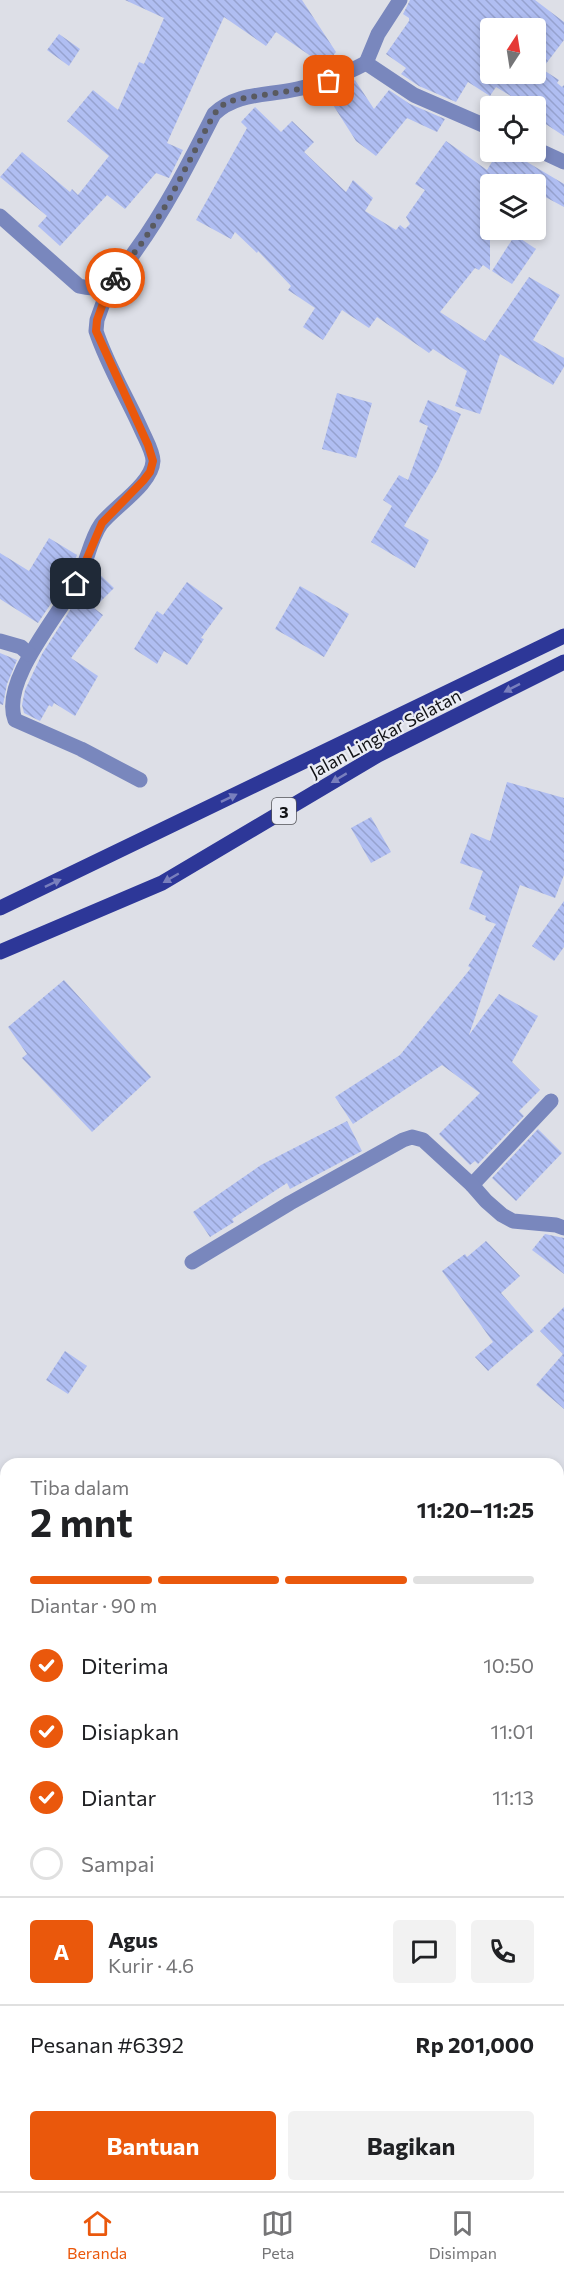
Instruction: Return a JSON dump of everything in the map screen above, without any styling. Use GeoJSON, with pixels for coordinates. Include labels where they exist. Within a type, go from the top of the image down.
{"type":"FeatureCollection","features":[{"type":"Feature","properties":{"kind":"main road","name":"Jalan Lingkar Selatan"},"geometry":{"type":"LineString","coordinates":[[0,908],[564,636]]}},
{"type":"Feature","properties":{"kind":"main road","name":"Jalan Lingkar Selatan"},"geometry":{"type":"LineString","coordinates":[[0,952],[162,883],[378,755],[564,662]]}},
{"type":"Feature","properties":{"kind":"street"},"geometry":{"type":"LineString","coordinates":[[140,780],[81,748],[15,720],[12,714],[12,697],[20,670],[76,584],[102,523],[143,481],[150,472],[153,461],[148,445],[96,331],[97,320],[111,281],[126,264],[168,202],[214,114],[225,103],[329,81],[366,63],[378,34],[400,0]]}},
{"type":"Feature","properties":{"kind":"street"},"geometry":{"type":"LineString","coordinates":[[366,63],[414,95],[480,124]]}},
{"type":"Feature","properties":{"kind":"street"},"geometry":{"type":"LineString","coordinates":[[546,154],[564,162]]}},
{"type":"Feature","properties":{"kind":"street"},"geometry":{"type":"LineString","coordinates":[[0,216],[79,286],[95,288],[111,281]]}},
{"type":"Feature","properties":{"kind":"street"},"geometry":{"type":"LineString","coordinates":[[0,641],[21,647],[29,654]]}},
{"type":"Feature","properties":{"kind":"street"},"geometry":{"type":"LineString","coordinates":[[472,1185],[551,1101]]}},
{"type":"Feature","properties":{"kind":"street"},"geometry":{"type":"LineString","coordinates":[[192,1262],[300,1197],[412,1137],[423,1140],[502,1215],[513,1221],[556,1225],[564,1228]]}},
{"type":"Feature","properties":{"kind":"building"},"geometry":{"type":"Polygon","coordinates":[[[125,0],[302,0],[336,52],[325,66],[276,32],[266,46],[224,17],[167,143],[183,150],[169,178],[156,173],[125,209],[107,195],[60,246],[38,226],[47,216],[0,177],[22,152],[70,192],[72,189],[78,195],[109,156],[67,121],[93,90],[118,110],[139,62],[144,64],[164,18],[125,0]]]}},
{"type":"Feature","properties":{"kind":"building"},"geometry":{"type":"Polygon","coordinates":[[[410,0],[535,0],[564,22],[564,40],[546,64],[546,18],[480,18],[480,84],[546,84],[546,72],[559,80],[557,83],[562,87],[564,85],[564,136],[546,124],[546,96],[511,96],[496,87],[490,96],[468,82],[456,102],[419,86],[401,74],[406,68],[386,54],[409,18],[403,14],[410,0]]]}},
{"type":"Feature","properties":{"kind":"building"},"geometry":{"type":"Polygon","coordinates":[[[59,34],[80,49],[69,66],[47,50],[59,34]]]}},
{"type":"Feature","properties":{"kind":"building"},"geometry":{"type":"Polygon","coordinates":[[[355,80],[374,109],[389,90],[410,104],[445,119],[437,132],[407,118],[376,156],[356,141],[328,97],[355,80]]]}},
{"type":"Feature","properties":{"kind":"building"},"geometry":{"type":"Polygon","coordinates":[[[255,107],[281,132],[292,121],[314,142],[304,152],[346,192],[353,180],[373,198],[365,211],[396,230],[400,225],[405,229],[410,224],[406,217],[425,190],[415,184],[446,141],[487,170],[492,162],[527,162],[564,184],[564,207],[546,197],[546,174],[480,174],[480,240],[490,240],[490,270],[483,265],[479,270],[475,268],[440,312],[485,341],[529,277],[560,295],[533,340],[564,358],[564,367],[553,385],[500,354],[480,414],[455,406],[467,371],[433,349],[429,353],[377,317],[369,328],[342,310],[323,340],[303,327],[315,308],[288,290],[291,286],[258,251],[257,253],[235,232],[231,239],[196,220],[247,128],[241,122],[255,107]]]}},
{"type":"Feature","properties":{"kind":"building"},"geometry":{"type":"Polygon","coordinates":[[[512,240],[522,240],[536,249],[512,284],[492,271],[512,240]]]}},
{"type":"Feature","properties":{"kind":"building"},"geometry":{"type":"Polygon","coordinates":[[[337,393],[372,403],[356,458],[322,449],[337,393]]]}},
{"type":"Feature","properties":{"kind":"building"},"geometry":{"type":"Polygon","coordinates":[[[428,400],[461,414],[438,469],[404,526],[429,540],[415,568],[371,542],[392,506],[383,500],[399,475],[408,480],[428,426],[419,422],[428,400]]]}},
{"type":"Feature","properties":{"kind":"building"},"geometry":{"type":"Polygon","coordinates":[[[49,538],[77,555],[68,578],[38,623],[0,599],[0,553],[29,571],[49,538]]]}},
{"type":"Feature","properties":{"kind":"building"},"geometry":{"type":"Polygon","coordinates":[[[93,568],[114,588],[94,608],[103,615],[71,658],[98,676],[75,716],[54,703],[52,707],[49,705],[40,721],[24,713],[22,705],[25,690],[42,654],[84,588],[93,568]]]}},
{"type":"Feature","properties":{"kind":"building"},"geometry":{"type":"Polygon","coordinates":[[[187,582],[223,608],[201,638],[204,639],[187,665],[164,651],[157,664],[134,649],[157,611],[163,615],[187,582]]]}},
{"type":"Feature","properties":{"kind":"building"},"geometry":{"type":"Polygon","coordinates":[[[300,586],[349,614],[324,657],[275,629],[300,586]]]}},
{"type":"Feature","properties":{"kind":"building"},"geometry":{"type":"Polygon","coordinates":[[[0,653],[17,660],[7,684],[3,705],[0,704],[0,653]]]}},
{"type":"Feature","properties":{"kind":"building"},"geometry":{"type":"Polygon","coordinates":[[[507,782],[564,798],[564,875],[555,898],[520,885],[469,1035],[499,994],[538,1016],[512,1062],[540,1090],[519,1111],[524,1116],[478,1164],[475,1161],[470,1165],[439,1134],[480,1093],[442,1065],[353,1124],[335,1097],[400,1055],[471,968],[468,966],[496,924],[485,920],[486,916],[469,909],[483,871],[460,863],[471,833],[490,841],[507,782]]]}},
{"type":"Feature","properties":{"kind":"building"},"geometry":{"type":"Polygon","coordinates":[[[371,817],[391,852],[371,863],[351,828],[371,817]]]}},
{"type":"Feature","properties":{"kind":"building"},"geometry":{"type":"Polygon","coordinates":[[[564,901],[564,947],[554,961],[532,946],[564,901]]]}},
{"type":"Feature","properties":{"kind":"building"},"geometry":{"type":"Polygon","coordinates":[[[64,980],[151,1077],[92,1132],[22,1058],[27,1054],[8,1027],[64,980]]]}},
{"type":"Feature","properties":{"kind":"building"},"geometry":{"type":"Polygon","coordinates":[[[347,1121],[362,1151],[290,1189],[287,1183],[232,1219],[234,1222],[210,1237],[193,1212],[261,1165],[347,1121]]]}},
{"type":"Feature","properties":{"kind":"building"},"geometry":{"type":"Polygon","coordinates":[[[538,1129],[562,1153],[516,1201],[492,1178],[538,1129]]]}},
{"type":"Feature","properties":{"kind":"building"},"geometry":{"type":"Polygon","coordinates":[[[545,1234],[564,1238],[564,1274],[532,1250],[545,1234]]]}},
{"type":"Feature","properties":{"kind":"building"},"geometry":{"type":"Polygon","coordinates":[[[486,1241],[520,1276],[501,1293],[534,1331],[488,1371],[475,1357],[493,1342],[442,1271],[465,1254],[467,1257],[486,1241]]]}},
{"type":"Feature","properties":{"kind":"building"},"geometry":{"type":"Polygon","coordinates":[[[564,1307],[564,1409],[536,1385],[563,1354],[540,1331],[564,1307]]]}},
{"type":"Feature","properties":{"kind":"building"},"geometry":{"type":"Polygon","coordinates":[[[65,1351],[87,1366],[68,1394],[46,1380],[65,1351]]]}},
{"type":"Feature","properties":{"kind":"way so far"},"geometry":{"type":"LineString","coordinates":[[115,278],[144,240],[168,202],[214,114],[225,103],[329,81]]}},
{"type":"Feature","properties":{"kind":"route"},"geometry":{"type":"LineString","coordinates":[[76,584],[102,523],[143,481],[150,472],[153,461],[139,424],[96,331],[99,311],[111,281],[115,278]]}}]}
